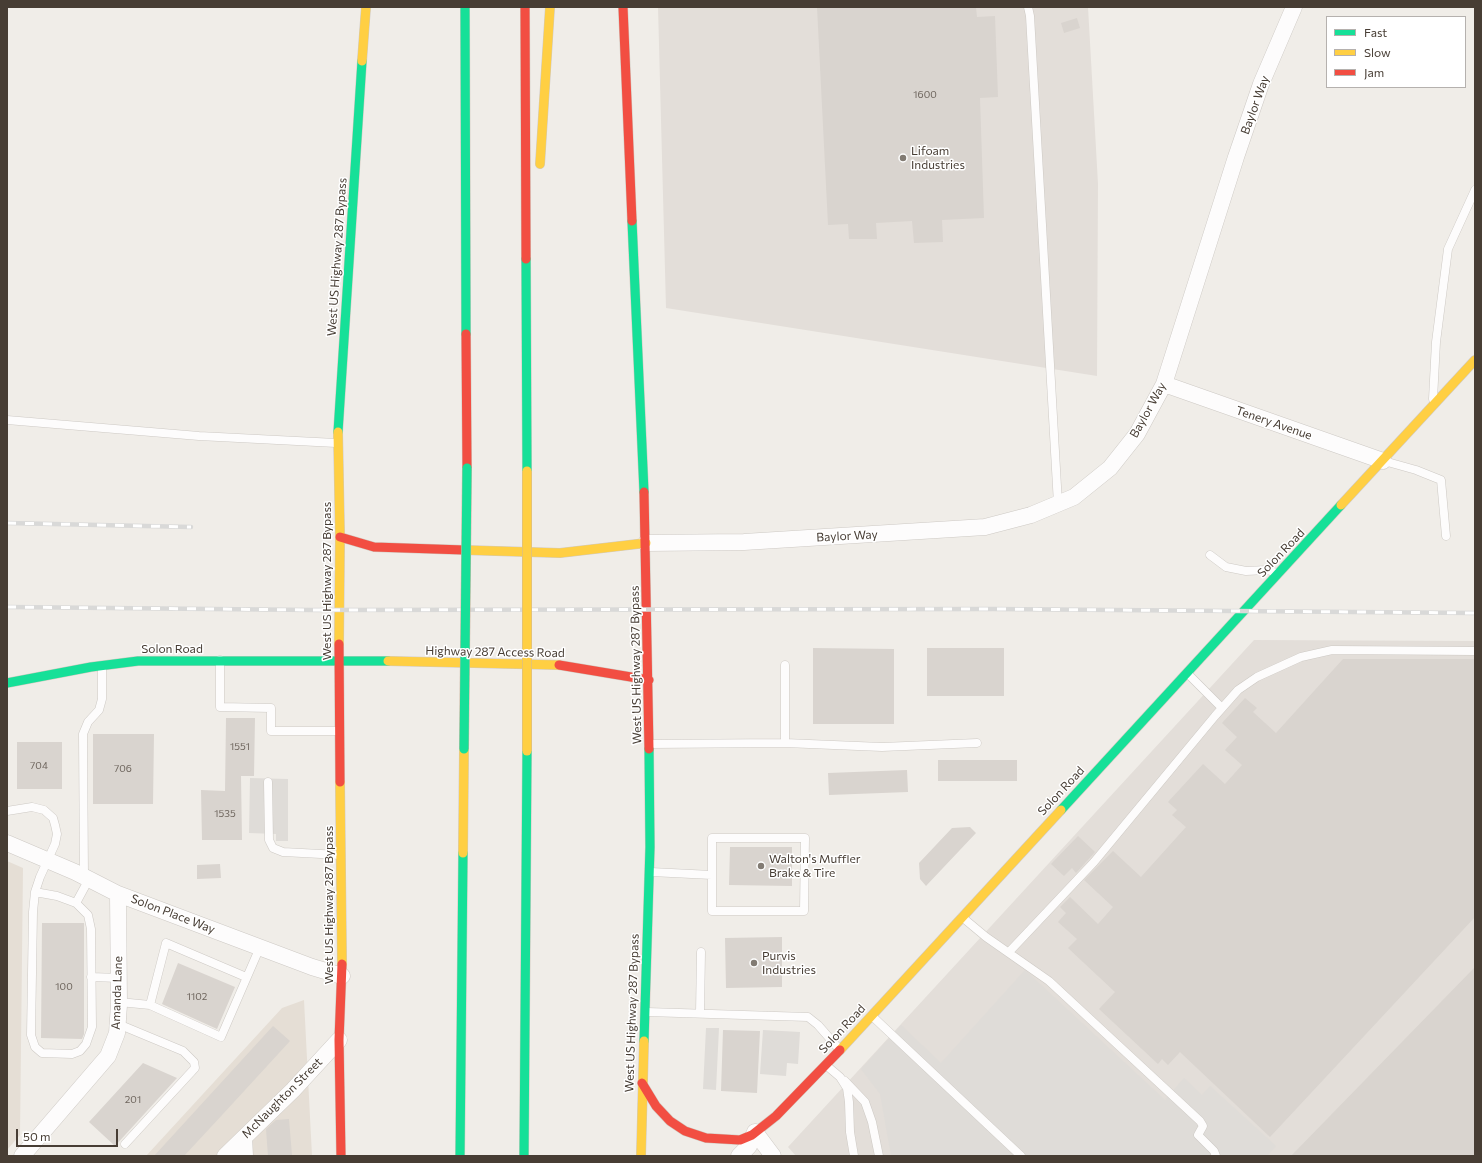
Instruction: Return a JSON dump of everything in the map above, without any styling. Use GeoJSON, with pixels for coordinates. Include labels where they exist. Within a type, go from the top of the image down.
{"type":"FeatureCollection","features":[{"type":"Feature","properties":{"kind":"main road","name":"West US Highway 287 Bypass"},"geometry":{"type":"LineString","coordinates":[[341,1156],[339,1040],[342,976],[339,661],[340,537],[337,443],[366,7]]}},
{"type":"Feature","properties":{"kind":"main road"},"geometry":{"type":"LineString","coordinates":[[460,1156],[467,468],[466,57],[464,7]]}},
{"type":"Feature","properties":{"kind":"main road"},"geometry":{"type":"LineString","coordinates":[[524,1156],[527,751],[526,7]]}},
{"type":"Feature","properties":{"kind":"main road"},"geometry":{"type":"LineString","coordinates":[[538,177],[550,7]]}},
{"type":"Feature","properties":{"kind":"main road","name":"West US Highway 287 Bypass"},"geometry":{"type":"LineString","coordinates":[[623,7],[646,543],[649,680],[649,872],[641,1156]]}},
{"type":"Feature","properties":{"kind":"main road"},"geometry":{"type":"LineString","coordinates":[[526,207],[535,190]]}},
{"type":"Feature","properties":{"kind":"main road","name":"Solon Road"},"geometry":{"type":"LineString","coordinates":[[642,1083],[656,1106],[670,1121],[685,1130],[706,1138],[734,1141],[740,1140],[755,1132],[776,1116],[871,1016],[1186,672],[1475,360]]}},
{"type":"Feature","properties":{"kind":"main road"},"geometry":{"type":"LineString","coordinates":[[340,537],[374,547],[560,553],[626,544],[646,543]]}},
{"type":"Feature","properties":{"kind":"main road","name":"Solon Road"},"geometry":{"type":"LineString","coordinates":[[7,683],[102,665],[138,661],[339,661]]}},
{"type":"Feature","properties":{"kind":"main road","name":"Highway 287 Access Road"},"geometry":{"type":"LineString","coordinates":[[339,661],[566,665],[649,680]]}},
{"type":"Feature","properties":{"kind":"street","name":"Baylor Way"},"geometry":{"type":"LineString","coordinates":[[646,543],[744,542],[985,527],[1031,515],[1074,497],[1110,468],[1137,434],[1164,384],[1236,157],[1261,84],[1294,7]]}},
{"type":"Feature","properties":{"kind":"street","name":"Tenery Avenue"},"geometry":{"type":"LineString","coordinates":[[1164,384],[1383,461]]}},
{"type":"Feature","properties":{"kind":"street","name":"Solon Place Way"},"geometry":{"type":"LineString","coordinates":[[7,843],[118,894],[342,976]]}},
{"type":"Feature","properties":{"kind":"street","name":"Amanda Lane"},"geometry":{"type":"LineString","coordinates":[[22,1156],[108,1056],[117,1033],[119,1002],[118,894]]}},
{"type":"Feature","properties":{"kind":"street","name":"McNaughton Street"},"geometry":{"type":"LineString","coordinates":[[225,1156],[293,1090],[339,1040]]}},
{"type":"Feature","properties":{"kind":"street"},"geometry":{"type":"LineString","coordinates":[[739,1156],[749,1146],[755,1132],[773,1156]]}},
{"type":"Feature","properties":{"kind":"street"},"geometry":{"type":"LineString","coordinates":[[244,1138],[245,1156]]}},
{"type":"Feature","properties":{"kind":"lane"},"geometry":{"type":"LineString","coordinates":[[1028,7],[1032,53],[1058,504]]}},
{"type":"Feature","properties":{"kind":"lane"},"geometry":{"type":"LineString","coordinates":[[1432,407],[1436,342],[1448,249],[1475,190]]}},
{"type":"Feature","properties":{"kind":"lane"},"geometry":{"type":"LineString","coordinates":[[7,420],[199,436],[337,443]]}},
{"type":"Feature","properties":{"kind":"lane"},"geometry":{"type":"LineString","coordinates":[[1383,461],[1416,470],[1441,480],[1446,536]]}},
{"type":"Feature","properties":{"kind":"lane"},"geometry":{"type":"LineString","coordinates":[[1210,555],[1226,567],[1246,571],[1267,570],[1279,573]]}},
{"type":"Feature","properties":{"kind":"lane"},"geometry":{"type":"LineString","coordinates":[[1009,952],[1094,862],[1238,690],[1257,677],[1300,657],[1332,650],[1475,651]]}},
{"type":"Feature","properties":{"kind":"lane"},"geometry":{"type":"LineString","coordinates":[[220,660],[220,707],[271,708],[271,732],[340,731]]}},
{"type":"Feature","properties":{"kind":"lane"},"geometry":{"type":"LineString","coordinates":[[76,904],[86,878],[83,734],[88,722],[99,710],[102,699],[102,665]]}},
{"type":"Feature","properties":{"kind":"lane"},"geometry":{"type":"LineString","coordinates":[[784,665],[785,743]]}},
{"type":"Feature","properties":{"kind":"lane"},"geometry":{"type":"LineString","coordinates":[[1186,672],[1222,708]]}},
{"type":"Feature","properties":{"kind":"lane"},"geometry":{"type":"LineString","coordinates":[[650,744],[785,743],[882,747],[977,743]]}},
{"type":"Feature","properties":{"kind":"lane"},"geometry":{"type":"LineString","coordinates":[[268,782],[269,840],[273,848],[283,852],[340,855]]}},
{"type":"Feature","properties":{"kind":"lane"},"geometry":{"type":"LineString","coordinates":[[7,811],[32,807],[44,810],[53,818],[57,834],[55,844],[35,892],[33,912],[31,1035],[35,1047],[42,1053],[72,1054],[80,1051],[86,1044],[92,1027],[91,929],[88,915],[76,904],[57,896],[35,892]]}},
{"type":"Feature","properties":{"kind":"lane"},"geometry":{"type":"LineString","coordinates":[[712,838],[805,838],[804,911],[712,911],[712,875],[712,838]]}},
{"type":"Feature","properties":{"kind":"lane"},"geometry":{"type":"LineString","coordinates":[[649,872],[712,875]]}},
{"type":"Feature","properties":{"kind":"lane"},"geometry":{"type":"LineString","coordinates":[[962,917],[986,937],[1049,981],[1200,1121],[1203,1126],[1198,1135],[1214,1151],[1216,1156]]}},
{"type":"Feature","properties":{"kind":"lane"},"geometry":{"type":"LineString","coordinates":[[150,1005],[166,943],[246,977]]}},
{"type":"Feature","properties":{"kind":"lane"},"geometry":{"type":"LineString","coordinates":[[119,1002],[150,1005],[221,1037],[260,947]]}},
{"type":"Feature","properties":{"kind":"lane"},"geometry":{"type":"LineString","coordinates":[[700,952],[700,1013]]}},
{"type":"Feature","properties":{"kind":"lane"},"geometry":{"type":"LineString","coordinates":[[91,977],[119,978]]}},
{"type":"Feature","properties":{"kind":"lane"},"geometry":{"type":"LineString","coordinates":[[644,1012],[808,1017],[818,1024],[840,1049]]}},
{"type":"Feature","properties":{"kind":"lane"},"geometry":{"type":"LineString","coordinates":[[871,1016],[1021,1156]]}},
{"type":"Feature","properties":{"kind":"lane"},"geometry":{"type":"LineString","coordinates":[[118,1024],[183,1051],[194,1062],[195,1068],[125,1144]]}},
{"type":"Feature","properties":{"kind":"lane"},"geometry":{"type":"LineString","coordinates":[[825,1064],[856,1090],[865,1102],[872,1122],[880,1156]]}},
{"type":"Feature","properties":{"kind":"lane"},"geometry":{"type":"LineString","coordinates":[[840,1077],[847,1088],[850,1102],[850,1132],[854,1156]]}},
{"type":"Feature","properties":{"kind":"shaded area"},"geometry":{"type":"Polygon","coordinates":[[[658,7],[1088,7],[1098,184],[1097,376],[666,308],[658,7]]]}},
{"type":"Feature","properties":{"kind":"shaded area"},"geometry":{"type":"Polygon","coordinates":[[[1254,640],[1475,641],[1475,1156],[796,1156],[788,1147],[1254,640]]]}},
{"type":"Feature","properties":{"kind":"shaded area"},"geometry":{"type":"Polygon","coordinates":[[[250,778],[288,779],[288,841],[276,841],[276,834],[249,833],[250,778]]]}},
{"type":"Feature","properties":{"kind":"shaded area"},"geometry":{"type":"Polygon","coordinates":[[[7,861],[23,868],[20,1135],[7,1150],[7,861]]]}},
{"type":"Feature","properties":{"kind":"shaded area"},"geometry":{"type":"Polygon","coordinates":[[[1025,970],[1165,1100],[1184,1078],[1202,1095],[1210,1086],[1276,1146],[1267,1156],[891,1156],[880,1094],[861,1069],[901,1025],[941,1063],[1025,970]]]}},
{"type":"Feature","properties":{"kind":"shaded area"},"geometry":{"type":"Polygon","coordinates":[[[304,1000],[312,1156],[146,1156],[282,1008],[304,1000]]]}},
{"type":"Feature","properties":{"kind":"shaded area"},"geometry":{"type":"Polygon","coordinates":[[[706,1028],[719,1028],[716,1090],[703,1089],[706,1028]]]}},
{"type":"Feature","properties":{"kind":"shaded area"},"geometry":{"type":"Polygon","coordinates":[[[763,1030],[800,1032],[798,1064],[787,1063],[786,1076],[760,1074],[763,1030]]]}},
{"type":"Feature","properties":{"kind":"building","name":"Lifoam Industries"},"geometry":{"type":"Polygon","coordinates":[[[817,7],[976,7],[977,17],[995,16],[998,97],[980,98],[984,218],[942,220],[943,242],[914,243],[912,221],[876,223],[877,239],[849,239],[848,224],[828,225],[817,7]]]}},
{"type":"Feature","properties":{"kind":"building"},"geometry":{"type":"Polygon","coordinates":[[[1077,18],[1080,28],[1064,33],[1061,23],[1077,18]]]}},
{"type":"Feature","properties":{"kind":"building"},"geometry":{"type":"Polygon","coordinates":[[[813,648],[894,649],[894,724],[813,724],[813,648]]]}},
{"type":"Feature","properties":{"kind":"building"},"geometry":{"type":"Polygon","coordinates":[[[927,648],[1004,648],[1004,696],[927,696],[927,648]]]}},
{"type":"Feature","properties":{"kind":"building"},"geometry":{"type":"Polygon","coordinates":[[[1343,659],[1475,659],[1475,917],[1270,1137],[1180,1052],[1168,1065],[1162,1059],[1158,1064],[1099,1009],[1115,992],[1068,948],[1077,939],[1058,922],[1066,913],[1060,907],[1070,897],[1098,924],[1113,907],[1084,880],[1113,851],[1141,877],[1186,827],[1172,815],[1177,810],[1168,802],[1203,764],[1225,784],[1242,765],[1225,750],[1237,737],[1222,723],[1245,698],[1257,708],[1253,712],[1276,733],[1343,659]]]}},
{"type":"Feature","properties":{"kind":"building"},"geometry":{"type":"Polygon","coordinates":[[[226,718],[255,718],[254,776],[241,776],[242,840],[202,840],[201,790],[225,791],[226,718]]]}},
{"type":"Feature","properties":{"kind":"building"},"geometry":{"type":"Polygon","coordinates":[[[93,734],[154,734],[153,804],[93,804],[93,734]]]}},
{"type":"Feature","properties":{"kind":"building"},"geometry":{"type":"Polygon","coordinates":[[[17,742],[62,742],[62,789],[17,789],[17,742]]]}},
{"type":"Feature","properties":{"kind":"building"},"geometry":{"type":"Polygon","coordinates":[[[938,760],[1017,760],[1017,781],[938,781],[938,760]]]}},
{"type":"Feature","properties":{"kind":"building"},"geometry":{"type":"Polygon","coordinates":[[[907,770],[908,792],[829,795],[828,773],[907,770]]]}},
{"type":"Feature","properties":{"kind":"building"},"geometry":{"type":"Polygon","coordinates":[[[970,827],[976,833],[926,886],[920,879],[919,863],[952,828],[970,827]]]}},
{"type":"Feature","properties":{"kind":"building"},"geometry":{"type":"Polygon","coordinates":[[[1078,836],[1095,852],[1076,873],[1072,868],[1064,876],[1051,864],[1078,836]]]}},
{"type":"Feature","properties":{"kind":"building","name":"Walton's Muffler Brake & Tire"},"geometry":{"type":"Polygon","coordinates":[[[730,847],[792,847],[792,886],[729,885],[730,847]]]}},
{"type":"Feature","properties":{"kind":"building"},"geometry":{"type":"Polygon","coordinates":[[[220,864],[221,878],[197,879],[197,865],[220,864]]]}},
{"type":"Feature","properties":{"kind":"building"},"geometry":{"type":"Polygon","coordinates":[[[42,923],[84,923],[84,1034],[82,1039],[41,1038],[42,923]]]}},
{"type":"Feature","properties":{"kind":"building","name":"Purvis Industries"},"geometry":{"type":"Polygon","coordinates":[[[782,937],[782,987],[726,988],[725,938],[782,937]]]}},
{"type":"Feature","properties":{"kind":"building"},"geometry":{"type":"Polygon","coordinates":[[[178,963],[235,987],[217,1029],[162,1004],[178,963]]]}},
{"type":"Feature","properties":{"kind":"building"},"geometry":{"type":"Polygon","coordinates":[[[1475,967],[1475,1156],[1291,1156],[1475,967]]]}},
{"type":"Feature","properties":{"kind":"building"},"geometry":{"type":"Polygon","coordinates":[[[273,1026],[290,1041],[184,1156],[154,1156],[273,1026]]]}},
{"type":"Feature","properties":{"kind":"building"},"geometry":{"type":"Polygon","coordinates":[[[723,1030],[760,1031],[757,1093],[721,1091],[723,1030]]]}},
{"type":"Feature","properties":{"kind":"building"},"geometry":{"type":"Polygon","coordinates":[[[143,1063],[177,1078],[115,1146],[89,1122],[143,1063]]]}},
{"type":"Feature","properties":{"kind":"building"},"geometry":{"type":"Polygon","coordinates":[[[289,1119],[292,1155],[268,1156],[266,1129],[276,1120],[289,1119]]]}},
{"type":"Feature","properties":{"kind":"railway"},"geometry":{"type":"LineString","coordinates":[[7,523],[191,527]]}},
{"type":"Feature","properties":{"kind":"railway"},"geometry":{"type":"LineString","coordinates":[[7,607],[313,610],[993,609],[1475,613]]}},
{"type":"Feature","properties":{"kind":"traffic: fast"},"geometry":{"type":"LineString","coordinates":[[465,7],[466,334]]}},
{"type":"Feature","properties":{"kind":"traffic: fast"},"geometry":{"type":"LineString","coordinates":[[338,432],[362,61]]}},
{"type":"Feature","properties":{"kind":"traffic: fast"},"geometry":{"type":"LineString","coordinates":[[632,221],[644,492]]}},
{"type":"Feature","properties":{"kind":"traffic: fast"},"geometry":{"type":"LineString","coordinates":[[526,259],[527,471]]}},
{"type":"Feature","properties":{"kind":"traffic: fast"},"geometry":{"type":"LineString","coordinates":[[464,749],[467,468]]}},
{"type":"Feature","properties":{"kind":"traffic: fast"},"geometry":{"type":"LineString","coordinates":[[1061,810],[1341,505]]}},
{"type":"Feature","properties":{"kind":"traffic: fast"},"geometry":{"type":"LineString","coordinates":[[7,683],[91,667],[138,661],[388,661]]}},
{"type":"Feature","properties":{"kind":"traffic: fast"},"geometry":{"type":"LineString","coordinates":[[644,1041],[650,847],[649,749]]}},
{"type":"Feature","properties":{"kind":"traffic: fast"},"geometry":{"type":"LineString","coordinates":[[524,1156],[527,751]]}},
{"type":"Feature","properties":{"kind":"traffic: fast"},"geometry":{"type":"LineString","coordinates":[[460,1156],[463,853]]}},
{"type":"Feature","properties":{"kind":"traffic: slow"},"geometry":{"type":"LineString","coordinates":[[362,61],[366,7]]}},
{"type":"Feature","properties":{"kind":"traffic: slow"},"geometry":{"type":"LineString","coordinates":[[540,164],[550,7]]}},
{"type":"Feature","properties":{"kind":"traffic: slow"},"geometry":{"type":"LineString","coordinates":[[1341,505],[1475,360]]}},
{"type":"Feature","properties":{"kind":"traffic: slow"},"geometry":{"type":"LineString","coordinates":[[338,432],[340,537],[339,644]]}},
{"type":"Feature","properties":{"kind":"traffic: slow"},"geometry":{"type":"LineString","coordinates":[[527,471],[527,751]]}},
{"type":"Feature","properties":{"kind":"traffic: slow"},"geometry":{"type":"LineString","coordinates":[[464,550],[560,553],[646,543]]}},
{"type":"Feature","properties":{"kind":"traffic: slow"},"geometry":{"type":"LineString","coordinates":[[388,661],[559,665]]}},
{"type":"Feature","properties":{"kind":"traffic: slow"},"geometry":{"type":"LineString","coordinates":[[463,853],[464,749]]}},
{"type":"Feature","properties":{"kind":"traffic: slow"},"geometry":{"type":"LineString","coordinates":[[340,782],[342,964]]}},
{"type":"Feature","properties":{"kind":"traffic: slow"},"geometry":{"type":"LineString","coordinates":[[840,1050],[1061,810]]}},
{"type":"Feature","properties":{"kind":"traffic: slow"},"geometry":{"type":"LineString","coordinates":[[641,1156],[644,1041]]}},
{"type":"Feature","properties":{"kind":"traffic: jam"},"geometry":{"type":"LineString","coordinates":[[525,7],[526,259]]}},
{"type":"Feature","properties":{"kind":"traffic: jam"},"geometry":{"type":"LineString","coordinates":[[623,7],[632,221]]}},
{"type":"Feature","properties":{"kind":"traffic: jam"},"geometry":{"type":"LineString","coordinates":[[466,334],[467,468]]}},
{"type":"Feature","properties":{"kind":"traffic: jam"},"geometry":{"type":"LineString","coordinates":[[644,492],[649,749]]}},
{"type":"Feature","properties":{"kind":"traffic: jam"},"geometry":{"type":"LineString","coordinates":[[340,537],[374,547],[464,550]]}},
{"type":"Feature","properties":{"kind":"traffic: jam"},"geometry":{"type":"LineString","coordinates":[[339,644],[340,782]]}},
{"type":"Feature","properties":{"kind":"traffic: jam"},"geometry":{"type":"LineString","coordinates":[[559,665],[649,680]]}},
{"type":"Feature","properties":{"kind":"traffic: jam"},"geometry":{"type":"LineString","coordinates":[[341,1156],[339,1040],[342,964]]}},
{"type":"Feature","properties":{"kind":"traffic: jam"},"geometry":{"type":"LineString","coordinates":[[642,1083],[656,1106],[670,1121],[685,1131],[706,1138],[740,1140],[752,1135],[776,1116],[840,1050]]}},
{"type":"Feature","properties":{"kind":"place","name":"Lifoam Industries"},"geometry":{"type":"Point","coordinates":[903,158]}},
{"type":"Feature","properties":{"kind":"place","name":"Walton's Muffler Brake & Tire"},"geometry":{"type":"Point","coordinates":[761,866]}},
{"type":"Feature","properties":{"kind":"place","name":"Purvis Industries"},"geometry":{"type":"Point","coordinates":[754,963]}}]}
